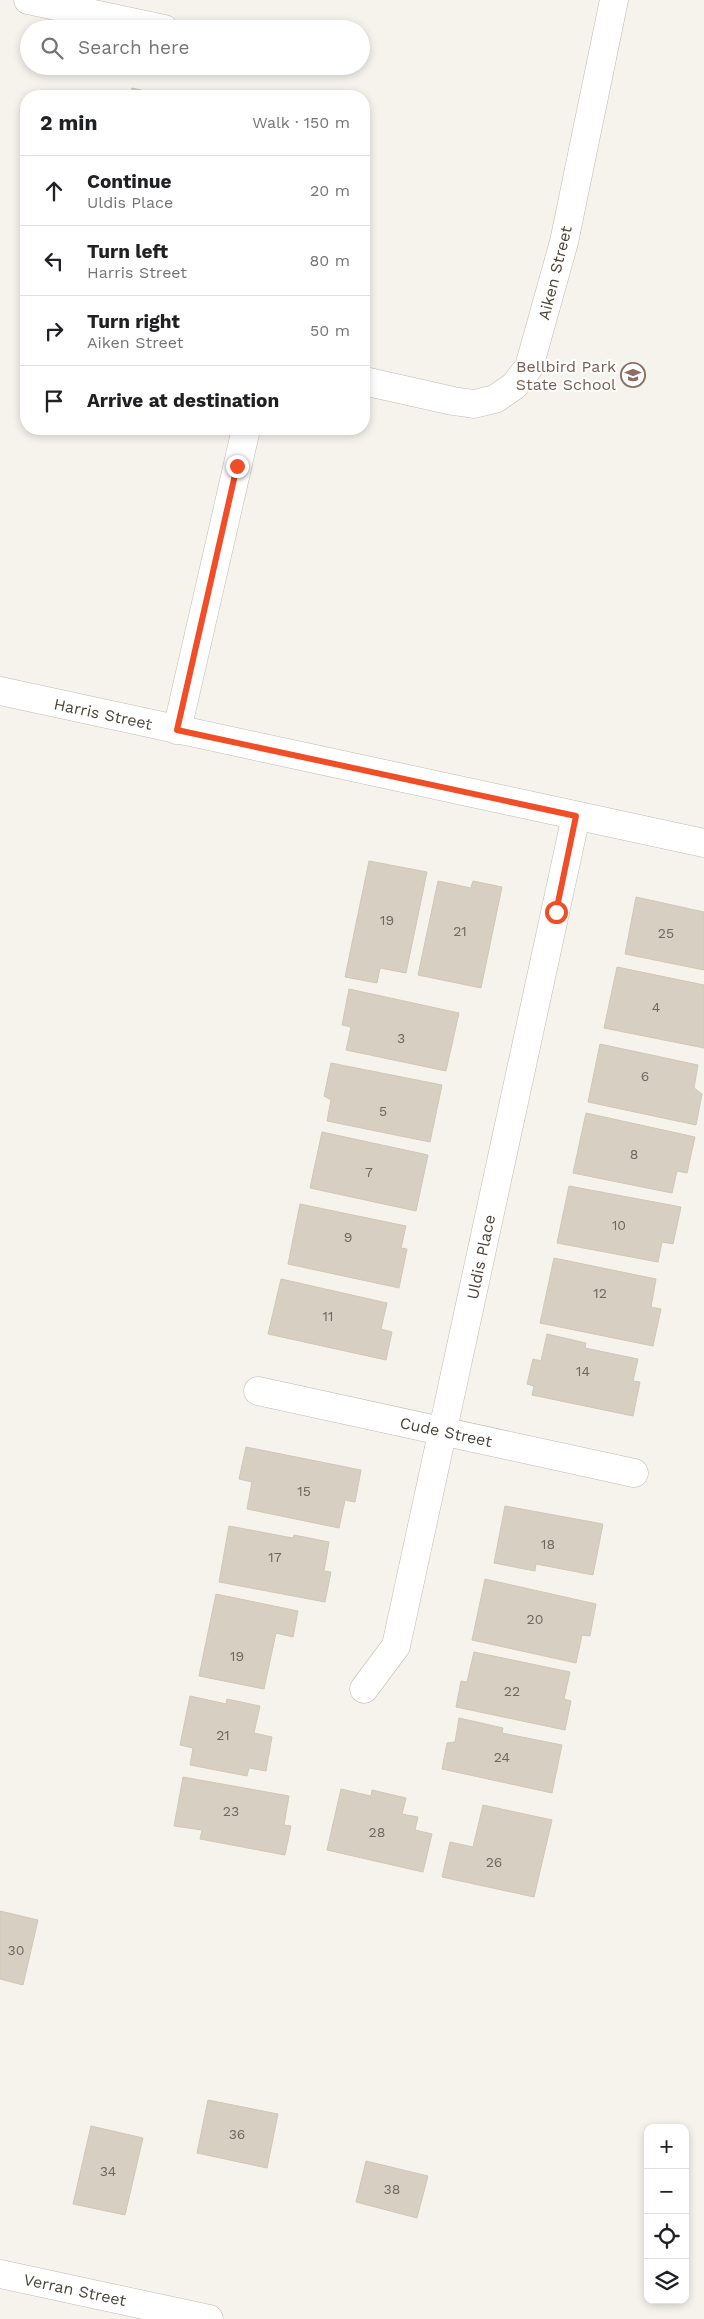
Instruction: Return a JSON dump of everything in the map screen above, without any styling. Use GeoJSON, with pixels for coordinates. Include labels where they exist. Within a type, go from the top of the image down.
{"type":"FeatureCollection","features":[{"type":"Feature","properties":{"kind":"street"},"geometry":{"type":"LineString","coordinates":[[28,0],[122,20]]}},
{"type":"Feature","properties":{"kind":"street","name":"Aiken Street"},"geometry":{"type":"LineString","coordinates":[[370,382],[453,402],[474,404],[494,398],[514,386],[529,367],[564,242],[614,0]]}},
{"type":"Feature","properties":{"kind":"street"},"geometry":{"type":"LineString","coordinates":[[177,730],[245,435]]}},
{"type":"Feature","properties":{"kind":"street","name":"Harris Street"},"geometry":{"type":"LineString","coordinates":[[0,691],[704,843]]}},
{"type":"Feature","properties":{"kind":"street","name":"Uldis Place"},"geometry":{"type":"LineString","coordinates":[[364,1689],[396,1646],[576,816]]}},
{"type":"Feature","properties":{"kind":"street","name":"Cude Street"},"geometry":{"type":"LineString","coordinates":[[258,1391],[634,1473]]}},
{"type":"Feature","properties":{"kind":"street","name":"Verran Street"},"geometry":{"type":"LineString","coordinates":[[0,2274],[209,2319]]}},
{"type":"Feature","properties":{"kind":"building"},"geometry":{"type":"Polygon","coordinates":[[[369,861],[427,872],[406,973],[380,968],[377,983],[345,977],[369,861]]]}},
{"type":"Feature","properties":{"kind":"building"},"geometry":{"type":"Polygon","coordinates":[[[438,881],[471,888],[473,881],[502,887],[481,988],[418,975],[438,881]]]}},
{"type":"Feature","properties":{"kind":"building"},"geometry":{"type":"Polygon","coordinates":[[[636,897],[704,912],[704,970],[625,954],[636,897]]]}},
{"type":"Feature","properties":{"kind":"building"},"geometry":{"type":"Polygon","coordinates":[[[617,967],[704,985],[704,1048],[604,1028],[617,967]]]}},
{"type":"Feature","properties":{"kind":"building"},"geometry":{"type":"Polygon","coordinates":[[[349,989],[459,1013],[446,1071],[346,1050],[351,1027],[342,1025],[349,989]]]}},
{"type":"Feature","properties":{"kind":"building"},"geometry":{"type":"Polygon","coordinates":[[[600,1044],[698,1065],[694,1088],[702,1094],[696,1125],[588,1102],[600,1044]]]}},
{"type":"Feature","properties":{"kind":"building"},"geometry":{"type":"Polygon","coordinates":[[[331,1063],[442,1085],[430,1142],[327,1121],[331,1100],[324,1096],[331,1063]]]}},
{"type":"Feature","properties":{"kind":"building"},"geometry":{"type":"Polygon","coordinates":[[[586,1113],[695,1137],[687,1173],[677,1171],[672,1193],[573,1173],[586,1113]]]}},
{"type":"Feature","properties":{"kind":"building"},"geometry":{"type":"Polygon","coordinates":[[[322,1132],[428,1155],[416,1211],[310,1188],[322,1132]]]}},
{"type":"Feature","properties":{"kind":"building"},"geometry":{"type":"Polygon","coordinates":[[[569,1186],[681,1207],[673,1244],[662,1242],[658,1262],[557,1243],[569,1186]]]}},
{"type":"Feature","properties":{"kind":"building"},"geometry":{"type":"Polygon","coordinates":[[[300,1204],[406,1226],[401,1248],[407,1249],[399,1288],[288,1264],[300,1204]]]}},
{"type":"Feature","properties":{"kind":"building"},"geometry":{"type":"Polygon","coordinates":[[[554,1258],[656,1279],[651,1307],[661,1309],[653,1346],[540,1323],[554,1258]]]}},
{"type":"Feature","properties":{"kind":"building"},"geometry":{"type":"Polygon","coordinates":[[[281,1279],[387,1303],[381,1329],[392,1332],[386,1360],[268,1334],[281,1279]]]}},
{"type":"Feature","properties":{"kind":"building"},"geometry":{"type":"Polygon","coordinates":[[[547,1334],[586,1343],[585,1348],[638,1359],[633,1381],[640,1382],[633,1416],[532,1395],[534,1386],[527,1384],[533,1359],[541,1361],[547,1334]]]}},
{"type":"Feature","properties":{"kind":"building"},"geometry":{"type":"Polygon","coordinates":[[[246,1447],[361,1470],[355,1502],[345,1500],[339,1528],[247,1509],[252,1482],[239,1479],[246,1447]]]}},
{"type":"Feature","properties":{"kind":"building"},"geometry":{"type":"Polygon","coordinates":[[[505,1506],[603,1524],[593,1575],[536,1564],[535,1571],[494,1563],[505,1506]]]}},
{"type":"Feature","properties":{"kind":"building"},"geometry":{"type":"Polygon","coordinates":[[[229,1526],[293,1538],[294,1535],[329,1542],[324,1571],[331,1572],[325,1602],[219,1582],[229,1526]]]}},
{"type":"Feature","properties":{"kind":"building"},"geometry":{"type":"Polygon","coordinates":[[[485,1579],[596,1604],[590,1636],[582,1635],[576,1663],[472,1640],[485,1579]]]}},
{"type":"Feature","properties":{"kind":"building"},"geometry":{"type":"Polygon","coordinates":[[[216,1594],[298,1611],[293,1637],[276,1633],[264,1689],[199,1676],[216,1594]]]}},
{"type":"Feature","properties":{"kind":"building"},"geometry":{"type":"Polygon","coordinates":[[[474,1652],[570,1672],[564,1699],[571,1701],[565,1730],[456,1707],[461,1681],[467,1682],[474,1652]]]}},
{"type":"Feature","properties":{"kind":"building"},"geometry":{"type":"Polygon","coordinates":[[[190,1696],[226,1704],[227,1699],[260,1706],[254,1733],[272,1737],[266,1771],[249,1768],[247,1776],[190,1765],[193,1748],[180,1745],[190,1696]]]}},
{"type":"Feature","properties":{"kind":"building"},"geometry":{"type":"Polygon","coordinates":[[[459,1718],[503,1728],[502,1733],[562,1745],[552,1793],[442,1769],[447,1743],[455,1742],[459,1718]]]}},
{"type":"Feature","properties":{"kind":"building"},"geometry":{"type":"Polygon","coordinates":[[[183,1777],[289,1796],[284,1825],[291,1826],[285,1855],[200,1839],[202,1830],[174,1826],[183,1777]]]}},
{"type":"Feature","properties":{"kind":"building"},"geometry":{"type":"Polygon","coordinates":[[[341,1789],[371,1796],[372,1790],[406,1798],[402,1814],[418,1817],[415,1830],[432,1834],[423,1872],[327,1850],[341,1789]]]}},
{"type":"Feature","properties":{"kind":"building"},"geometry":{"type":"Polygon","coordinates":[[[483,1805],[552,1820],[534,1897],[442,1877],[450,1842],[473,1847],[483,1805]]]}},
{"type":"Feature","properties":{"kind":"building"},"geometry":{"type":"Polygon","coordinates":[[[0,1911],[38,1920],[23,1985],[0,1979],[0,1911]]]}},
{"type":"Feature","properties":{"kind":"building"},"geometry":{"type":"Polygon","coordinates":[[[208,2100],[278,2114],[267,2168],[197,2153],[208,2100]]]}},
{"type":"Feature","properties":{"kind":"building"},"geometry":{"type":"Polygon","coordinates":[[[91,2126],[143,2138],[125,2215],[73,2204],[91,2126]]]}},
{"type":"Feature","properties":{"kind":"building"},"geometry":{"type":"Polygon","coordinates":[[[366,2161],[428,2176],[417,2218],[356,2202],[366,2161]]]}},
{"type":"Feature","properties":{"kind":"place","name":"Bellbird Park State School"},"geometry":{"type":"Point","coordinates":[633,375]}},
{"type":"Feature","properties":{"kind":"route"},"geometry":{"type":"LineString","coordinates":[[237,466],[177,730],[576,816],[556,912]]}}]}
